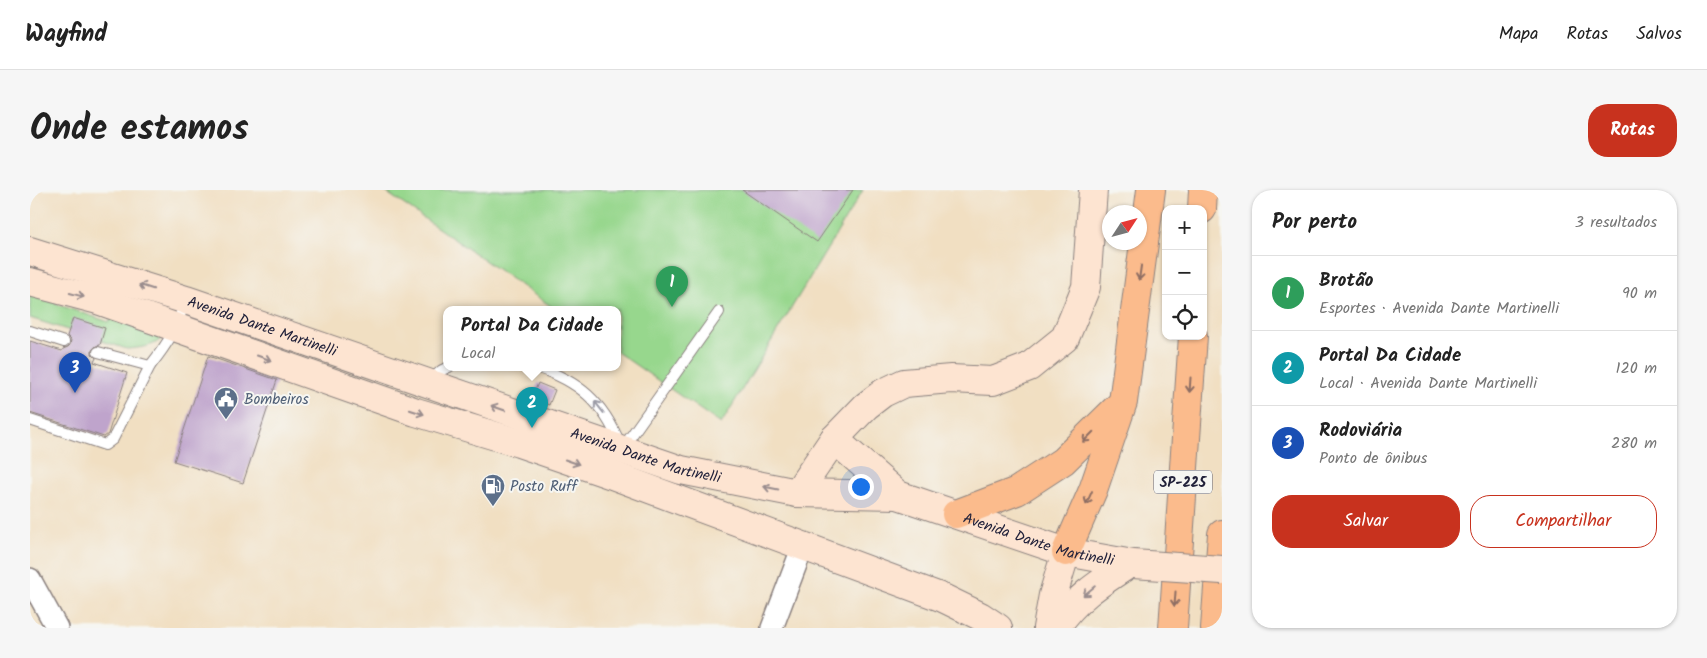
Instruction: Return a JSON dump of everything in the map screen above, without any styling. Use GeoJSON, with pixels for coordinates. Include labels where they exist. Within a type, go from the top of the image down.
{"type":"FeatureCollection","features":[{"type":"Feature","properties":{"kind":"highway"},"geometry":{"type":"LineString","coordinates":[[1066,552],[1093,490],[1123,402],[1151,190]]}},
{"type":"Feature","properties":{"kind":"highway"},"geometry":{"type":"LineString","coordinates":[[1202,205],[1203,190]]}},
{"type":"Feature","properties":{"kind":"highway","name":"SP-225"},"geometry":{"type":"LineString","coordinates":[[1173,628],[1193,340]]}},
{"type":"Feature","properties":{"kind":"highway"},"geometry":{"type":"LineString","coordinates":[[956,514],[1017,492],[1063,462],[1123,402]]}},
{"type":"Feature","properties":{"kind":"highway"},"geometry":{"type":"LineString","coordinates":[[1215,628],[1222,534]]}},
{"type":"Feature","properties":{"kind":"main road"},"geometry":{"type":"LineString","coordinates":[[797,493],[834,438],[866,406],[883,393],[904,383],[950,379],[993,381],[1029,367],[1065,338],[1086,287],[1093,190]]}},
{"type":"Feature","properties":{"kind":"main road","name":"Avenida Dante Martinelli"},"geometry":{"type":"LineString","coordinates":[[30,251],[186,300],[426,384],[617,462],[803,546],[943,598],[980,616],[998,628]]}},
{"type":"Feature","properties":{"kind":"main road","name":"Avenida Dante Martinelli"},"geometry":{"type":"LineString","coordinates":[[30,282],[98,300],[416,412],[519,444],[617,462],[681,470],[797,493],[898,495],[1066,552],[1131,564],[1222,570]]}},
{"type":"Feature","properties":{"kind":"main road"},"geometry":{"type":"LineString","coordinates":[[237,349],[246,321]]}},
{"type":"Feature","properties":{"kind":"main road"},"geometry":{"type":"LineString","coordinates":[[834,438],[898,495]]}},
{"type":"Feature","properties":{"kind":"main road"},"geometry":{"type":"LineString","coordinates":[[1047,628],[1053,595],[1066,552]]}},
{"type":"Feature","properties":{"kind":"main road"},"geometry":{"type":"LineString","coordinates":[[1056,628],[1080,598],[1100,582],[1131,564]]}},
{"type":"Feature","properties":{"kind":"street"},"geometry":{"type":"LineString","coordinates":[[772,628],[803,546]]}},
{"type":"Feature","properties":{"kind":"street"},"geometry":{"type":"LineString","coordinates":[[30,579],[57,628]]}},
{"type":"Feature","properties":{"kind":"lane"},"geometry":{"type":"LineString","coordinates":[[30,420],[105,445],[113,439],[150,366],[167,345],[177,327],[186,300]]}},
{"type":"Feature","properties":{"kind":"lane"},"geometry":{"type":"LineString","coordinates":[[617,462],[719,312]]}},
{"type":"Feature","properties":{"kind":"lane"},"geometry":{"type":"LineString","coordinates":[[30,331],[64,342]]}},
{"type":"Feature","properties":{"kind":"lane"},"geometry":{"type":"LineString","coordinates":[[98,352],[150,366]]}},
{"type":"Feature","properties":{"kind":"lane"},"geometry":{"type":"LineString","coordinates":[[426,384],[443,370]]}},
{"type":"Feature","properties":{"kind":"lane"},"geometry":{"type":"LineString","coordinates":[[546,371],[563,378],[581,389],[596,402],[612,423],[617,462]]}},
{"type":"Feature","properties":{"kind":"green space"},"geometry":{"type":"Polygon","coordinates":[[[383,190],[863,190],[721,424],[621,355],[621,306],[551,306],[383,190]]]}},
{"type":"Feature","properties":{"kind":"green space"},"geometry":{"type":"Polygon","coordinates":[[[30,289],[56,297],[56,304],[109,322],[113,315],[163,336],[152,345],[127,349],[30,318],[30,289]]]}},
{"type":"Feature","properties":{"kind":"building"},"geometry":{"type":"Polygon","coordinates":[[[742,190],[853,190],[817,242],[742,190]]]}},
{"type":"Feature","properties":{"kind":"building"},"geometry":{"type":"Polygon","coordinates":[[[73,318],[105,328],[100,345],[92,350],[92,354],[96,358],[94,362],[127,373],[108,434],[104,437],[30,413],[30,341],[62,351],[70,345],[71,340],[67,336],[73,318]]]}},
{"type":"Feature","properties":{"kind":"building","name":"Bombeiros"},"geometry":{"type":"Polygon","coordinates":[[[208,356],[277,380],[243,483],[174,461],[208,356]]]}},
{"type":"Feature","properties":{"kind":"building"},"geometry":{"type":"Polygon","coordinates":[[[538,383],[555,390],[549,405],[532,398],[538,383]]]}},
{"type":"Feature","properties":{"kind":"place","name":"Brotão"},"geometry":{"type":"Point","coordinates":[672,307]}},
{"type":"Feature","properties":{"kind":"place","name":"Rodoviária"},"geometry":{"type":"Point","coordinates":[75,393]}},
{"type":"Feature","properties":{"kind":"place","name":"Bombeiros"},"geometry":{"type":"Point","coordinates":[226,420]}},
{"type":"Feature","properties":{"kind":"place","name":"Portal Da Cidade"},"geometry":{"type":"Point","coordinates":[532,428]}},
{"type":"Feature","properties":{"kind":"place","name":"Posto Ruff"},"geometry":{"type":"Point","coordinates":[493,507]}}]}
